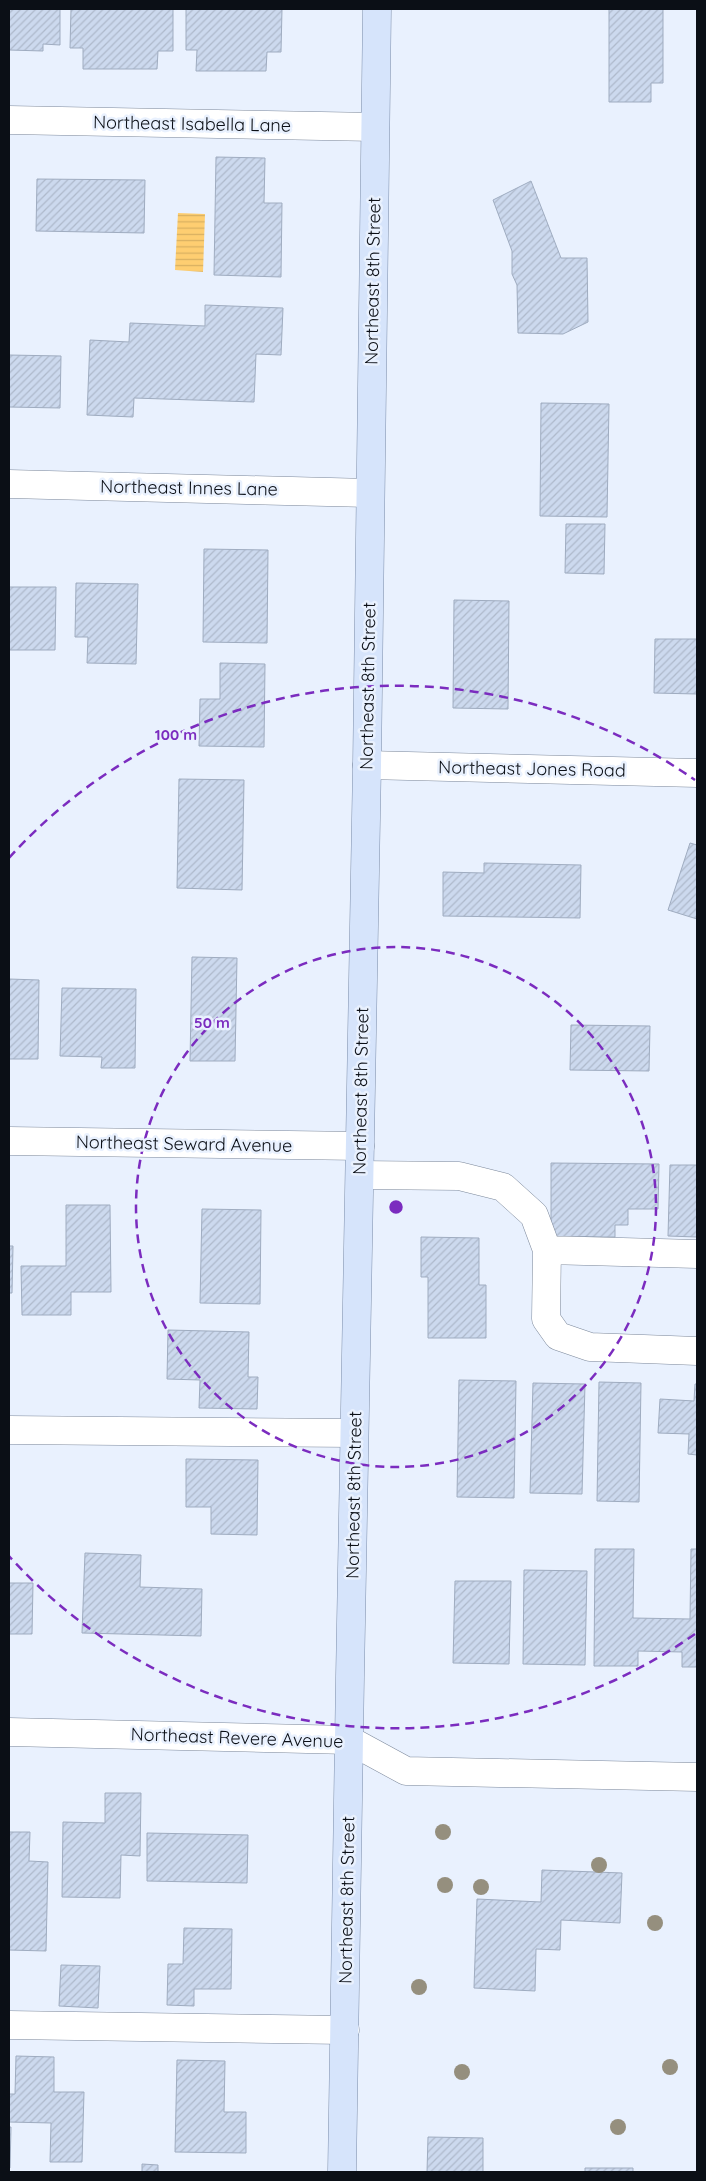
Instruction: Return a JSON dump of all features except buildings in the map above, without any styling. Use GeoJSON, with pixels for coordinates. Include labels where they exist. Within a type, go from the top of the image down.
{"type":"FeatureCollection","features":[{"type":"Feature","properties":{"kind":"main road","name":"Northeast 8th Street"},"geometry":{"type":"LineString","coordinates":[[342,2172],[367,765],[377,9]]}},
{"type":"Feature","properties":{"kind":"street","name":"Northeast Isabella Lane"},"geometry":{"type":"LineString","coordinates":[[9,120],[375,126]]}},
{"type":"Feature","properties":{"kind":"street","name":"Northeast Innes Lane"},"geometry":{"type":"LineString","coordinates":[[9,484],[370,493]]}},
{"type":"Feature","properties":{"kind":"street","name":"Northeast Jones Road"},"geometry":{"type":"LineString","coordinates":[[367,765],[697,772]]}},
{"type":"Feature","properties":{"kind":"street","name":"Northeast Seward Avenue"},"geometry":{"type":"LineString","coordinates":[[9,1141],[360,1146]]}},
{"type":"Feature","properties":{"kind":"street"},"geometry":{"type":"LineString","coordinates":[[360,1175],[459,1176],[503,1187],[534,1215],[547,1250],[546,1319],[558,1336],[590,1347],[697,1351]]}},
{"type":"Feature","properties":{"kind":"street"},"geometry":{"type":"LineString","coordinates":[[547,1250],[697,1254]]}},
{"type":"Feature","properties":{"kind":"street"},"geometry":{"type":"LineString","coordinates":[[9,1430],[354,1433]]}},
{"type":"Feature","properties":{"kind":"street","name":"Northeast Revere Avenue"},"geometry":{"type":"LineString","coordinates":[[9,1732],[349,1740],[406,1771],[697,1777]]}},
{"type":"Feature","properties":{"kind":"street"},"geometry":{"type":"LineString","coordinates":[[9,2025],[345,2030]]}},
{"type":"Feature","properties":{"kind":"shaded area"},"geometry":{"type":"Polygon","coordinates":[[[178,213],[205,214],[203,272],[175,270],[178,213]]]}}]}
